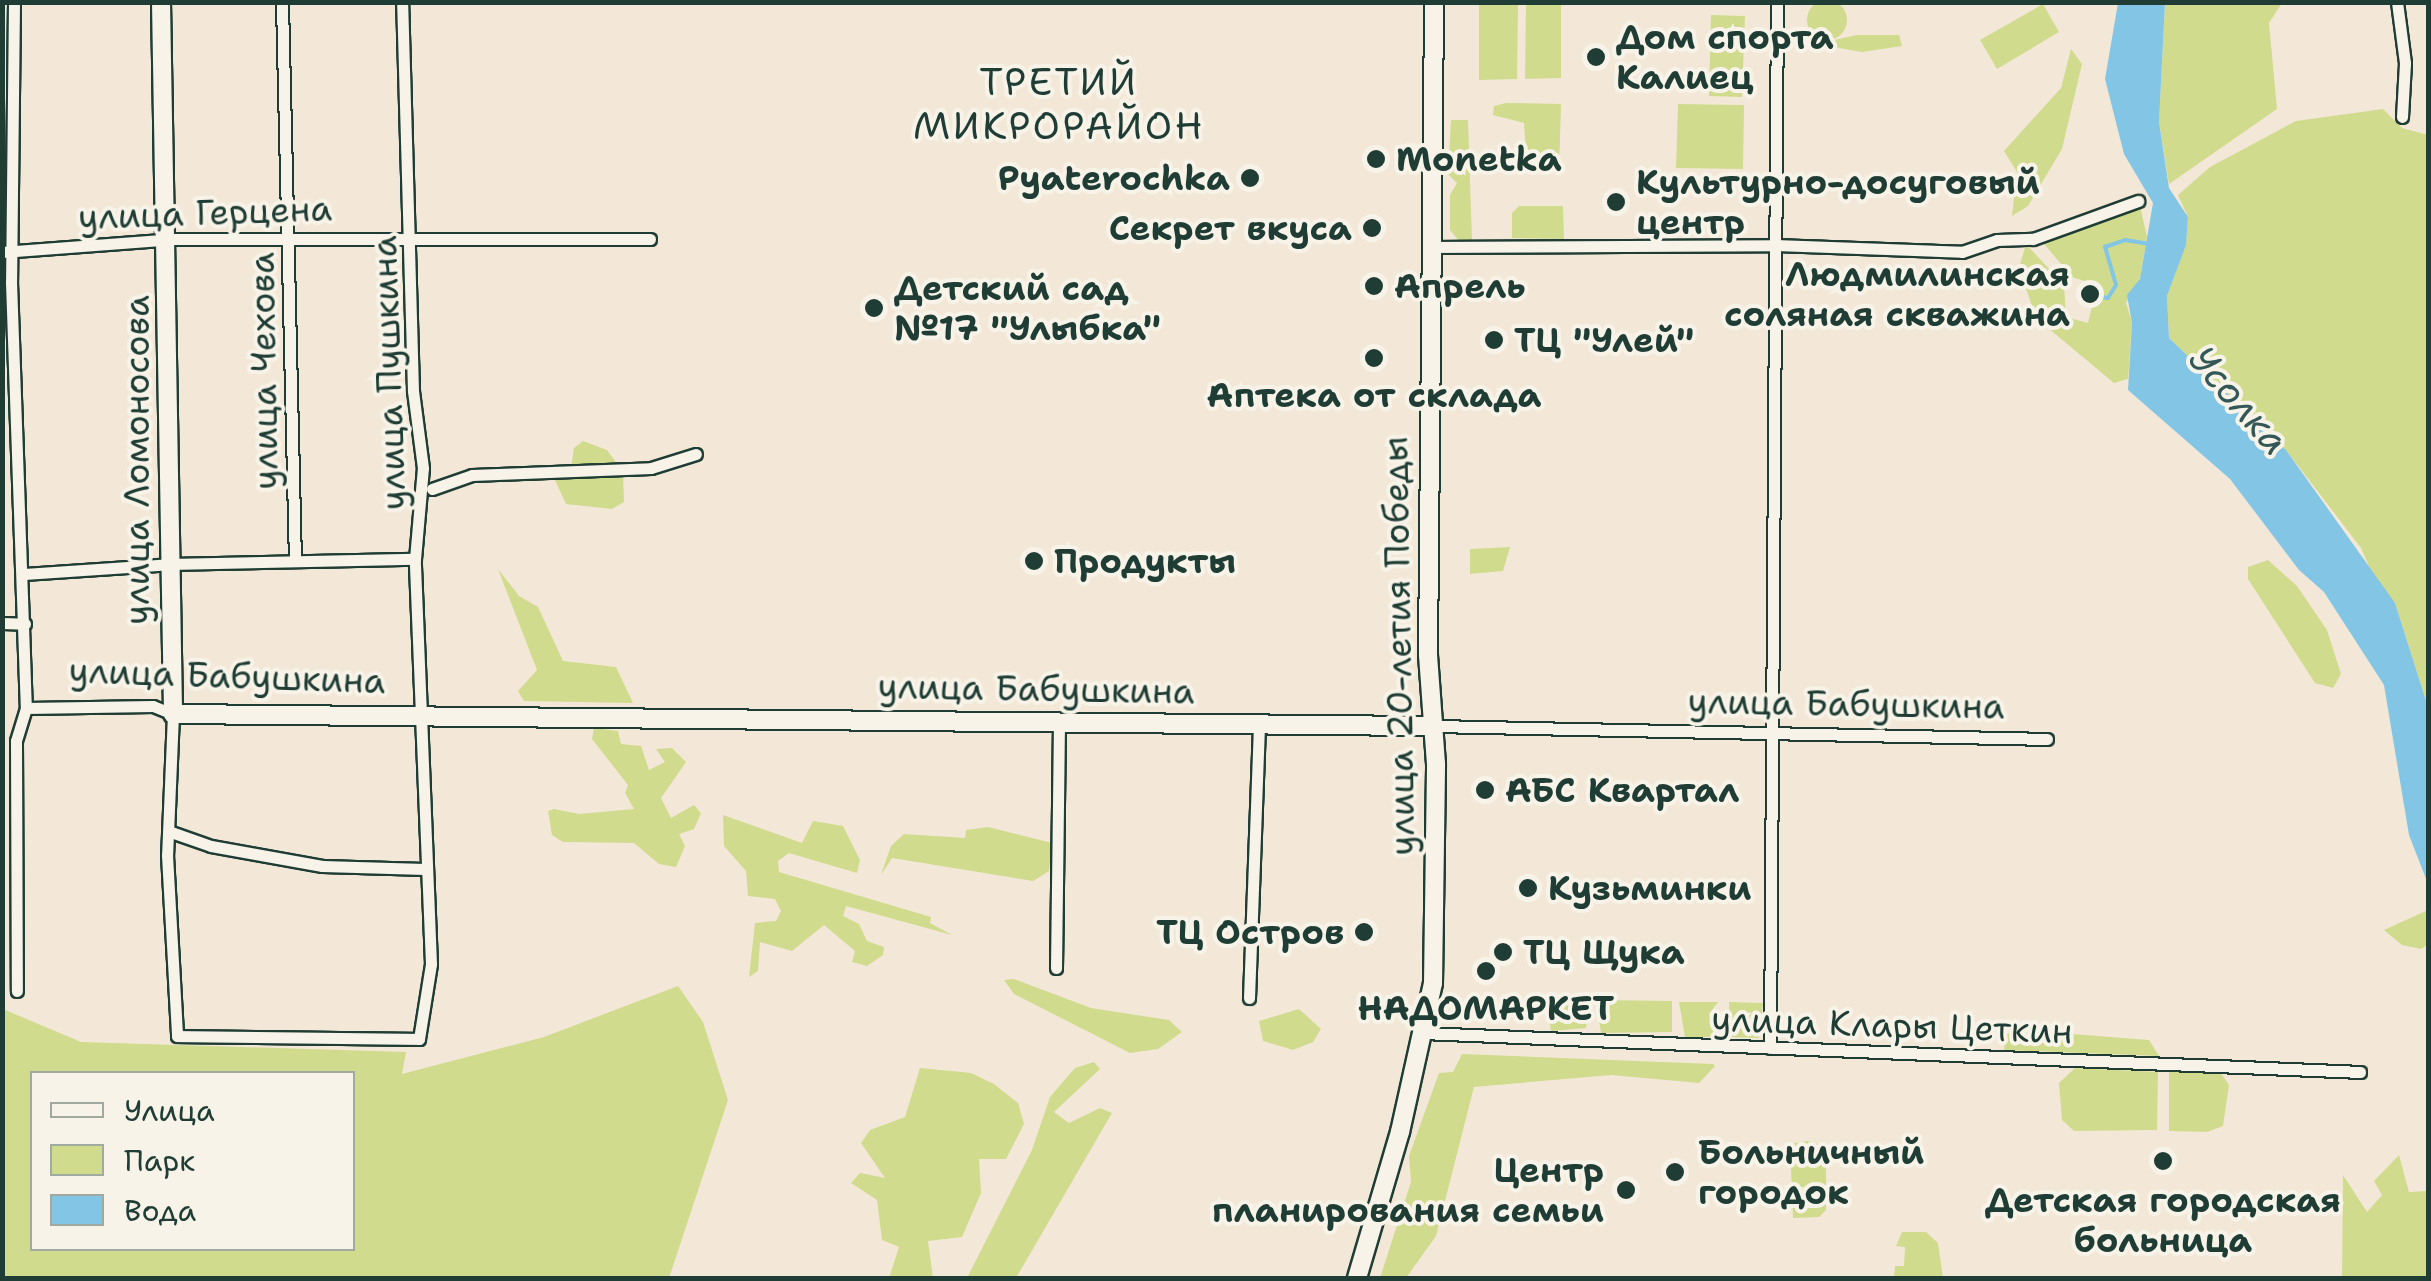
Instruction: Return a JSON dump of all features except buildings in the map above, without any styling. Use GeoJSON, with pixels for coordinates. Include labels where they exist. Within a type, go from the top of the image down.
{"type":"FeatureCollection","features":[{"type":"Feature","properties":{"kind":"street"},"geometry":{"type":"LineString","coordinates":[[14,2],[8,250],[24,574],[26,708],[16,741],[17,991]]}},
{"type":"Feature","properties":{"kind":"street","name":"улица Ломоносова"},"geometry":{"type":"LineString","coordinates":[[162,2],[173,714],[171,832],[166,854],[177,1036],[419,1039]]}},
{"type":"Feature","properties":{"kind":"street","name":"улица Чехова"},"geometry":{"type":"LineString","coordinates":[[282,2],[295,560]]}},
{"type":"Feature","properties":{"kind":"street","name":"улица Пушкина"},"geometry":{"type":"LineString","coordinates":[[402,2],[413,236],[413,391],[424,468],[415,559],[431,964],[419,1039]]}},
{"type":"Feature","properties":{"kind":"street","name":"улица 20-летия Победы"},"geometry":{"type":"LineString","coordinates":[[1357,1278],[1433,983],[1428,247],[1434,2]]}},
{"type":"Feature","properties":{"kind":"street"},"geometry":{"type":"LineString","coordinates":[[1770,1048],[1777,2]]}},
{"type":"Feature","properties":{"kind":"street"},"geometry":{"type":"LineString","coordinates":[[2396,2],[2405,63],[2402,116]]}},
{"type":"Feature","properties":{"kind":"street"},"geometry":{"type":"LineString","coordinates":[[1428,247],[1775,245],[1962,252],[1992,241],[2033,240],[2138,202]]}},
{"type":"Feature","properties":{"kind":"street","name":"улица Герцена"},"geometry":{"type":"LineString","coordinates":[[8,250],[290,237],[650,239]]}},
{"type":"Feature","properties":{"kind":"street"},"geometry":{"type":"LineString","coordinates":[[432,489],[472,476],[651,468],[696,454]]}},
{"type":"Feature","properties":{"kind":"street"},"geometry":{"type":"LineString","coordinates":[[24,574],[169,564],[415,559]]}},
{"type":"Feature","properties":{"kind":"street"},"geometry":{"type":"LineString","coordinates":[[2,623],[25,624]]}},
{"type":"Feature","properties":{"kind":"street","name":"улица Бабушкина"},"geometry":{"type":"LineString","coordinates":[[26,708],[152,706],[173,714],[1434,726],[1772,738],[2047,739]]}},
{"type":"Feature","properties":{"kind":"street"},"geometry":{"type":"LineString","coordinates":[[1056,968],[1062,904],[1059,722]]}},
{"type":"Feature","properties":{"kind":"street"},"geometry":{"type":"LineString","coordinates":[[1249,998],[1259,724]]}},
{"type":"Feature","properties":{"kind":"street"},"geometry":{"type":"LineString","coordinates":[[2,808],[16,806]]}},
{"type":"Feature","properties":{"kind":"street"},"geometry":{"type":"LineString","coordinates":[[171,832],[211,846],[322,866],[425,869]]}},
{"type":"Feature","properties":{"kind":"street","name":"улица Клары Цеткин"},"geometry":{"type":"LineString","coordinates":[[1423,1033],[2360,1072]]}},
{"type":"Feature","properties":{"kind":"green space"},"geometry":{"type":"Polygon","coordinates":[[[1827,0],[1841,6],[1847,20],[1841,34],[1827,40],[1813,34],[1807,20],[1813,6],[1827,0]]]}},
{"type":"Feature","properties":{"kind":"green space"},"geometry":{"type":"Polygon","coordinates":[[[1479,3],[1518,3],[1517,79],[1479,80],[1479,3]]]}},
{"type":"Feature","properties":{"kind":"green space"},"geometry":{"type":"Polygon","coordinates":[[[1526,3],[1561,3],[1561,78],[1525,79],[1526,3]]]}},
{"type":"Feature","properties":{"kind":"green space"},"geometry":{"type":"Polygon","coordinates":[[[2165,3],[2282,3],[2269,23],[2277,109],[2169,184],[2159,122],[2165,3]]]}},
{"type":"Feature","properties":{"kind":"green space"},"geometry":{"type":"Polygon","coordinates":[[[2043,4],[2059,32],[1997,69],[1980,40],[2043,4]]]}},
{"type":"Feature","properties":{"kind":"green space"},"geometry":{"type":"Polygon","coordinates":[[[1711,15],[1745,16],[1742,97],[1709,96],[1711,15]]]}},
{"type":"Feature","properties":{"kind":"green space"},"geometry":{"type":"Polygon","coordinates":[[[1857,35],[1899,35],[1902,46],[1862,52],[1816,44],[1857,35]]]}},
{"type":"Feature","properties":{"kind":"green space"},"geometry":{"type":"Polygon","coordinates":[[[2071,49],[2082,64],[2062,149],[2028,206],[2012,216],[2017,172],[2004,151],[2061,88],[2071,49]]]}},
{"type":"Feature","properties":{"kind":"green space"},"geometry":{"type":"Polygon","coordinates":[[[1561,104],[1559,172],[1527,168],[1524,123],[1493,115],[1494,106],[1561,104]]]}},
{"type":"Feature","properties":{"kind":"green space"},"geometry":{"type":"Polygon","coordinates":[[[1678,104],[1744,105],[1743,169],[1676,168],[1678,104]]]}},
{"type":"Feature","properties":{"kind":"green space"},"geometry":{"type":"Polygon","coordinates":[[[2383,109],[2402,128],[2428,135],[2428,707],[2395,603],[2377,585],[2361,548],[2286,450],[2169,338],[2167,296],[2186,244],[2188,217],[2178,195],[2210,167],[2296,121],[2383,109]]]}},
{"type":"Feature","properties":{"kind":"green space"},"geometry":{"type":"Polygon","coordinates":[[[1451,120],[1468,120],[1472,241],[1459,241],[1450,230],[1450,195],[1457,183],[1448,174],[1451,120]]]}},
{"type":"Feature","properties":{"kind":"green space"},"geometry":{"type":"Polygon","coordinates":[[[1519,206],[1563,206],[1564,239],[1512,238],[1512,213],[1519,206]]]}},
{"type":"Feature","properties":{"kind":"green space"},"geometry":{"type":"Polygon","coordinates":[[[2140,206],[2147,237],[2140,279],[2126,303],[2132,322],[2128,379],[2114,383],[2036,318],[2019,268],[2026,244],[2064,285],[2066,317],[2088,323],[2097,285],[2072,277],[2040,239],[2140,206]]]}},
{"type":"Feature","properties":{"kind":"green space"},"geometry":{"type":"Polygon","coordinates":[[[583,441],[607,450],[623,472],[624,502],[612,509],[566,504],[555,480],[571,468],[574,448],[583,441]]]}},
{"type":"Feature","properties":{"kind":"green space"},"geometry":{"type":"Polygon","coordinates":[[[1510,547],[1503,571],[1470,574],[1470,549],[1510,547]]]}},
{"type":"Feature","properties":{"kind":"green space"},"geometry":{"type":"Polygon","coordinates":[[[2268,560],[2297,586],[2327,630],[2341,674],[2333,688],[2315,683],[2248,579],[2248,567],[2268,560]]]}},
{"type":"Feature","properties":{"kind":"green space"},"geometry":{"type":"Polygon","coordinates":[[[498,569],[519,596],[538,607],[563,661],[616,667],[633,703],[524,701],[518,691],[537,670],[498,569]]]}},
{"type":"Feature","properties":{"kind":"green space"},"geometry":{"type":"Polygon","coordinates":[[[594,728],[618,731],[621,744],[641,746],[649,770],[665,762],[656,749],[672,748],[686,762],[661,798],[671,818],[694,805],[701,813],[694,829],[679,834],[685,846],[676,867],[659,864],[634,843],[563,842],[552,835],[548,811],[554,809],[579,814],[634,809],[625,793],[628,785],[592,739],[594,728]]]}},
{"type":"Feature","properties":{"kind":"green space"},"geometry":{"type":"Polygon","coordinates":[[[723,815],[802,843],[813,821],[843,826],[860,860],[857,873],[789,853],[778,861],[779,872],[931,917],[930,923],[952,935],[846,906],[843,916],[859,924],[867,941],[884,947],[883,955],[867,966],[852,962],[855,951],[824,925],[792,951],[760,942],[758,971],[749,977],[755,923],[776,921],[781,911],[775,899],[748,896],[746,871],[724,846],[723,815]]]}},
{"type":"Feature","properties":{"kind":"green space"},"geometry":{"type":"Polygon","coordinates":[[[988,827],[1052,843],[1049,871],[1033,881],[892,858],[881,875],[891,846],[904,834],[965,838],[966,830],[988,827]]]}},
{"type":"Feature","properties":{"kind":"green space"},"geometry":{"type":"Polygon","coordinates":[[[2428,910],[2428,944],[2421,949],[2402,945],[2384,930],[2428,910]]]}},
{"type":"Feature","properties":{"kind":"green space"},"geometry":{"type":"Polygon","coordinates":[[[1014,979],[1091,1008],[1169,1020],[1182,1032],[1158,1049],[1130,1053],[1014,994],[1004,980],[1014,979]]]}},
{"type":"Feature","properties":{"kind":"green space"},"geometry":{"type":"Polygon","coordinates":[[[678,986],[703,1022],[728,1100],[669,1278],[3,1278],[3,1009],[81,1042],[406,1052],[402,1074],[544,1037],[678,986]]]}},
{"type":"Feature","properties":{"kind":"green space"},"geometry":{"type":"Polygon","coordinates":[[[1547,1000],[1590,1000],[1586,1028],[1551,1031],[1547,1000]]]}},
{"type":"Feature","properties":{"kind":"green space"},"geometry":{"type":"Polygon","coordinates":[[[1596,1000],[1672,1001],[1672,1032],[1601,1033],[1596,1000]]]}},
{"type":"Feature","properties":{"kind":"green space"},"geometry":{"type":"Polygon","coordinates":[[[1679,1002],[1718,1002],[1709,1014],[1715,1037],[1685,1037],[1679,1002]]]}},
{"type":"Feature","properties":{"kind":"green space"},"geometry":{"type":"Polygon","coordinates":[[[1729,1002],[1763,1003],[1759,1038],[1730,1037],[1729,1002]]]}},
{"type":"Feature","properties":{"kind":"green space"},"geometry":{"type":"Polygon","coordinates":[[[1299,1009],[1321,1029],[1313,1042],[1293,1050],[1263,1041],[1259,1021],[1299,1009]]]}},
{"type":"Feature","properties":{"kind":"green space"},"geometry":{"type":"Polygon","coordinates":[[[2019,1030],[2041,1043],[2059,1033],[2149,1040],[2159,1056],[2004,1050],[2006,1034],[2019,1030]]]}},
{"type":"Feature","properties":{"kind":"green space"},"geometry":{"type":"Polygon","coordinates":[[[1462,1054],[1715,1066],[1699,1083],[1611,1075],[1474,1087],[1436,1236],[1406,1278],[1380,1278],[1411,1182],[1409,1156],[1439,1073],[1453,1072],[1462,1054]]]}},
{"type":"Feature","properties":{"kind":"green space"},"geometry":{"type":"Polygon","coordinates":[[[1094,1062],[1100,1069],[1054,1112],[1069,1123],[1100,1108],[1112,1113],[1016,1278],[967,1278],[1032,1150],[1050,1097],[1075,1068],[1094,1062]]]}},
{"type":"Feature","properties":{"kind":"green space"},"geometry":{"type":"Polygon","coordinates":[[[920,1068],[971,1073],[994,1084],[1018,1103],[1024,1124],[1006,1159],[979,1159],[981,1193],[962,1237],[928,1241],[933,1278],[889,1278],[899,1247],[882,1240],[877,1200],[851,1183],[860,1173],[885,1178],[861,1143],[870,1130],[905,1117],[920,1068]]]}},
{"type":"Feature","properties":{"kind":"green space"},"geometry":{"type":"Polygon","coordinates":[[[2075,1068],[2158,1072],[2157,1130],[2074,1131],[2062,1120],[2059,1083],[2075,1068]]]}},
{"type":"Feature","properties":{"kind":"green space"},"geometry":{"type":"Polygon","coordinates":[[[2169,1072],[2220,1072],[2229,1085],[2223,1126],[2207,1132],[2169,1131],[2169,1072]]]}},
{"type":"Feature","properties":{"kind":"green space"},"geometry":{"type":"Polygon","coordinates":[[[1807,1141],[1826,1146],[1826,1210],[1819,1217],[1793,1218],[1790,1144],[1807,1141]]]}},
{"type":"Feature","properties":{"kind":"green space"},"geometry":{"type":"Polygon","coordinates":[[[2399,1155],[2409,1192],[2428,1191],[2428,1278],[2342,1278],[2343,1175],[2367,1212],[2382,1195],[2374,1181],[2399,1155]]]}},
{"type":"Feature","properties":{"kind":"green space"},"geometry":{"type":"Polygon","coordinates":[[[1902,1232],[1926,1232],[1938,1243],[1943,1278],[1894,1278],[1895,1266],[1904,1266],[1905,1247],[1896,1246],[1902,1232]]]}},
{"type":"Feature","properties":{"kind":"water"},"geometry":{"type":"Polygon","coordinates":[[[2118,3],[2165,3],[2159,122],[2169,188],[2188,217],[2186,245],[2167,296],[2169,338],[2286,450],[2395,603],[2428,707],[2428,884],[2409,835],[2384,685],[2324,592],[2299,570],[2230,479],[2128,390],[2132,323],[2127,295],[2140,279],[2153,203],[2124,154],[2105,79],[2118,3]]]}},
{"type":"Feature","properties":{"kind":"waterway"},"geometry":{"type":"LineString","coordinates":[[2090,294],[2108,298],[2116,285],[2105,247],[2125,240],[2150,244]]}},
{"type":"Feature","properties":{"kind":"place","name":"Дом спорта Калиец"},"geometry":{"type":"Point","coordinates":[1596,57]}},
{"type":"Feature","properties":{"kind":"place","name":"Monetka"},"geometry":{"type":"Point","coordinates":[1376,159]}},
{"type":"Feature","properties":{"kind":"place","name":"Pyaterochka"},"geometry":{"type":"Point","coordinates":[1250,178]}},
{"type":"Feature","properties":{"kind":"place","name":"Культурно-досуговый центр"},"geometry":{"type":"Point","coordinates":[1616,202]}},
{"type":"Feature","properties":{"kind":"place","name":"Секрет вкуса"},"geometry":{"type":"Point","coordinates":[1372,228]}},
{"type":"Feature","properties":{"kind":"place","name":"Апрель"},"geometry":{"type":"Point","coordinates":[1374,286]}},
{"type":"Feature","properties":{"kind":"place","name":"Людмилинская соляная скважина"},"geometry":{"type":"Point","coordinates":[2090,294]}},
{"type":"Feature","properties":{"kind":"place","name":"Детский сад №17 \"Улыбка\""},"geometry":{"type":"Point","coordinates":[874,308]}},
{"type":"Feature","properties":{"kind":"place","name":"ТЦ \"Улей\""},"geometry":{"type":"Point","coordinates":[1494,340]}},
{"type":"Feature","properties":{"kind":"place","name":"Аптека от склада"},"geometry":{"type":"Point","coordinates":[1374,358]}},
{"type":"Feature","properties":{"kind":"place","name":"Продукты"},"geometry":{"type":"Point","coordinates":[1034,561]}},
{"type":"Feature","properties":{"kind":"place","name":"АБС Квартал"},"geometry":{"type":"Point","coordinates":[1485,790]}},
{"type":"Feature","properties":{"kind":"place","name":"Кузьминки"},"geometry":{"type":"Point","coordinates":[1528,888]}},
{"type":"Feature","properties":{"kind":"place","name":"ТЦ Остров"},"geometry":{"type":"Point","coordinates":[1364,932]}},
{"type":"Feature","properties":{"kind":"place","name":"ТЦ Щука"},"geometry":{"type":"Point","coordinates":[1503,952]}},
{"type":"Feature","properties":{"kind":"place","name":"НАДОМАРКЕТ"},"geometry":{"type":"Point","coordinates":[1486,971]}},
{"type":"Feature","properties":{"kind":"place","name":"Детская городская больница"},"geometry":{"type":"Point","coordinates":[2163,1161]}},
{"type":"Feature","properties":{"kind":"place","name":"Больничный городок"},"geometry":{"type":"Point","coordinates":[1675,1172]}},
{"type":"Feature","properties":{"kind":"place","name":"Центр планирования семьи"},"geometry":{"type":"Point","coordinates":[1626,1190]}},
{"type":"Feature","properties":{"kind":"district","name":"ТРЕТИЙ МИКРОРАЙОН"},"geometry":{"type":"Point","coordinates":[1059,104]}},
{"type":"Feature","properties":{"kind":"water label","name":"Усолка"},"geometry":{"type":"Point","coordinates":[2239,400]}}]}
